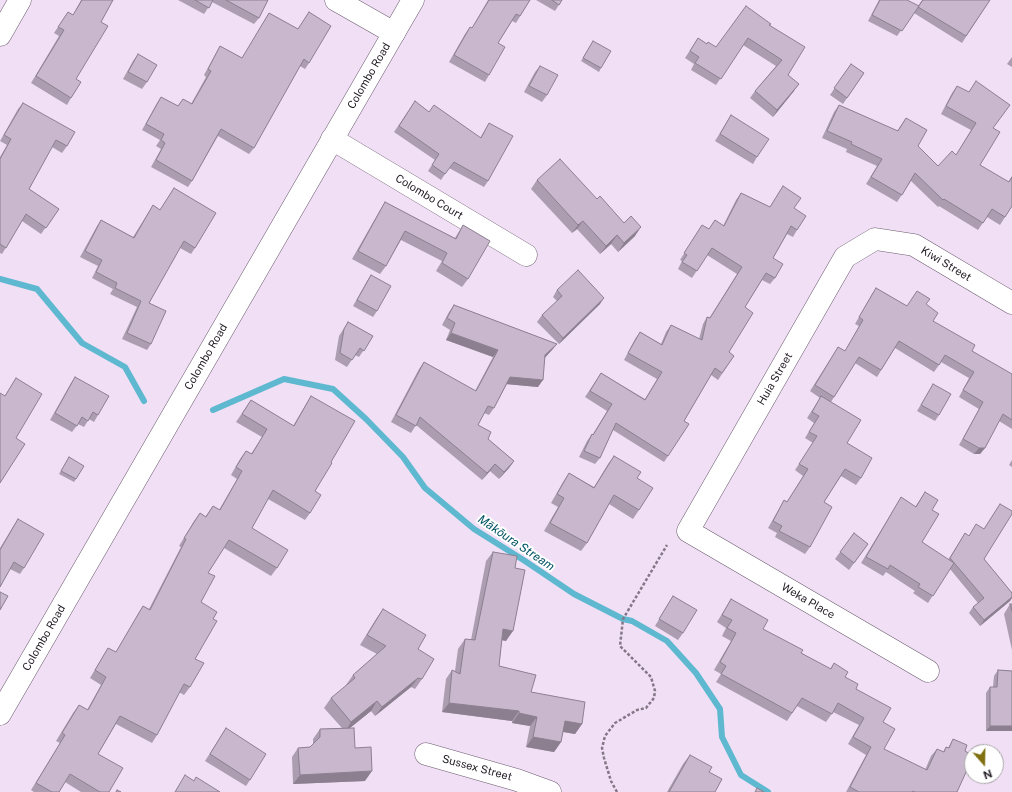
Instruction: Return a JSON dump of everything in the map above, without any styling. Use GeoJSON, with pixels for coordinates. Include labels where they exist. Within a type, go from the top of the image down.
{"type":"FeatureCollection","features":[{"type":"Feature","properties":{"kind":"street"},"geometry":{"type":"LineString","coordinates":[[0,35],[20,0]]}},
{"type":"Feature","properties":{"kind":"street"},"geometry":{"type":"LineString","coordinates":[[336,0],[394,33]]}},
{"type":"Feature","properties":{"kind":"street","name":"Colombo Road"},"geometry":{"type":"LineString","coordinates":[[0,714],[413,0]]}},
{"type":"Feature","properties":{"kind":"street","name":"Colombo Court"},"geometry":{"type":"LineString","coordinates":[[332,139],[526,255]]}},
{"type":"Feature","properties":{"kind":"street","name":"Kiwi Street"},"geometry":{"type":"LineString","coordinates":[[875,239],[914,245],[1012,303]]}},
{"type":"Feature","properties":{"kind":"street","name":"Huia Street"},"geometry":{"type":"LineString","coordinates":[[688,531],[845,257],[875,239]]}},
{"type":"Feature","properties":{"kind":"street","name":"Weka Place"},"geometry":{"type":"LineString","coordinates":[[688,531],[928,671]]}},
{"type":"Feature","properties":{"kind":"street","name":"Sussex Street"},"geometry":{"type":"LineString","coordinates":[[426,754],[517,780],[550,792]]}},
{"type":"Feature","properties":{"kind":"path"},"geometry":{"type":"LineString","coordinates":[[617,792],[610,781],[604,758],[602,748],[605,736],[615,722],[637,710],[646,708],[654,698],[655,691],[651,677],[620,646],[623,619],[667,545]]}},
{"type":"Feature","properties":{"kind":"building"},"geometry":{"type":"Polygon","coordinates":[[[82,0],[113,0],[101,22],[108,26],[76,79],[81,82],[71,98],[36,76],[64,30],[58,27],[68,12],[73,15],[82,0]]]}},
{"type":"Feature","properties":{"kind":"building"},"geometry":{"type":"Polygon","coordinates":[[[195,0],[213,0],[209,8],[195,0]]]}},
{"type":"Feature","properties":{"kind":"building"},"geometry":{"type":"Polygon","coordinates":[[[226,0],[268,0],[259,18],[226,0]]]}},
{"type":"Feature","properties":{"kind":"building"},"geometry":{"type":"Polygon","coordinates":[[[489,0],[530,0],[520,16],[516,14],[498,43],[505,47],[489,75],[454,55],[470,27],[472,28],[489,0]]]}},
{"type":"Feature","properties":{"kind":"building"},"geometry":{"type":"Polygon","coordinates":[[[552,0],[562,0],[559,5],[552,0]]]}},
{"type":"Feature","properties":{"kind":"building"},"geometry":{"type":"Polygon","coordinates":[[[880,0],[907,0],[919,6],[902,31],[872,15],[880,0]]]}},
{"type":"Feature","properties":{"kind":"building"},"geometry":{"type":"Polygon","coordinates":[[[923,0],[990,0],[966,36],[918,7],[923,0]]]}},
{"type":"Feature","properties":{"kind":"building"},"geometry":{"type":"Polygon","coordinates":[[[746,6],[771,24],[769,25],[805,47],[788,75],[799,84],[777,110],[755,91],[782,60],[748,38],[721,79],[695,63],[699,57],[690,51],[698,38],[707,44],[708,42],[716,47],[746,6]]]}},
{"type":"Feature","properties":{"kind":"building"},"geometry":{"type":"Polygon","coordinates":[[[309,12],[331,26],[309,63],[304,59],[254,148],[221,129],[192,181],[156,160],[165,143],[161,140],[164,134],[146,124],[161,97],[178,106],[183,99],[192,104],[211,71],[208,69],[220,46],[242,58],[269,13],[298,29],[309,12]]]}},
{"type":"Feature","properties":{"kind":"building"},"geometry":{"type":"Polygon","coordinates":[[[593,41],[611,51],[601,68],[583,58],[593,41]]]}},
{"type":"Feature","properties":{"kind":"building"},"geometry":{"type":"Polygon","coordinates":[[[138,54],[157,65],[147,82],[128,72],[138,54]]]}},
{"type":"Feature","properties":{"kind":"building"},"geometry":{"type":"Polygon","coordinates":[[[851,64],[864,73],[847,98],[834,88],[851,64]]]}},
{"type":"Feature","properties":{"kind":"building"},"geometry":{"type":"Polygon","coordinates":[[[540,66],[558,75],[547,95],[529,86],[540,66]]]}},
{"type":"Feature","properties":{"kind":"building"},"geometry":{"type":"Polygon","coordinates":[[[976,81],[1010,105],[993,128],[1000,132],[980,165],[1009,182],[1012,177],[1012,206],[1005,217],[992,209],[983,223],[944,199],[943,200],[915,173],[902,195],[871,177],[882,159],[851,144],[852,142],[827,131],[839,105],[898,131],[906,118],[927,130],[918,146],[938,166],[952,151],[956,155],[976,123],[946,106],[957,86],[969,92],[976,81]]]}},
{"type":"Feature","properties":{"kind":"building"},"geometry":{"type":"Polygon","coordinates":[[[415,101],[429,112],[434,105],[481,138],[489,123],[513,136],[488,181],[454,162],[445,174],[432,165],[439,154],[399,126],[415,101]]]}},
{"type":"Feature","properties":{"kind":"building"},"geometry":{"type":"Polygon","coordinates":[[[23,103],[75,132],[67,146],[56,140],[29,189],[59,209],[46,228],[26,214],[6,248],[0,244],[0,159],[11,139],[4,135],[23,103]]]}},
{"type":"Feature","properties":{"kind":"building"},"geometry":{"type":"Polygon","coordinates":[[[731,115],[769,139],[757,157],[720,134],[731,115]]]}},
{"type":"Feature","properties":{"kind":"building"},"geometry":{"type":"Polygon","coordinates":[[[560,159],[597,199],[600,196],[624,223],[631,216],[641,227],[624,243],[617,235],[606,246],[583,221],[578,225],[537,180],[560,159]]]}},
{"type":"Feature","properties":{"kind":"building"},"geometry":{"type":"Polygon","coordinates":[[[783,186],[801,198],[794,208],[806,216],[797,230],[791,226],[773,258],[783,264],[775,278],[766,273],[745,307],[753,313],[729,352],[734,356],[722,373],[715,368],[684,421],[689,424],[668,456],[616,423],[600,458],[584,451],[592,434],[593,435],[612,404],[590,391],[601,373],[645,400],[662,372],[628,353],[640,332],[662,345],[671,325],[702,340],[707,317],[710,318],[742,267],[712,248],[697,271],[682,262],[687,255],[684,253],[702,225],[709,229],[715,220],[724,226],[741,193],[770,207],[783,186]]]}},
{"type":"Feature","properties":{"kind":"building"},"geometry":{"type":"Polygon","coordinates":[[[174,188],[216,213],[195,248],[184,241],[149,303],[166,311],[151,344],[127,333],[141,301],[115,288],[117,283],[96,272],[102,260],[85,251],[101,220],[134,238],[153,205],[160,210],[174,188]]]}},
{"type":"Feature","properties":{"kind":"building"},"geometry":{"type":"Polygon","coordinates":[[[385,202],[456,239],[463,225],[490,241],[468,279],[442,263],[447,253],[405,231],[386,266],[358,251],[385,202]]]}},
{"type":"Feature","properties":{"kind":"building"},"geometry":{"type":"Polygon","coordinates":[[[578,270],[604,298],[563,338],[542,315],[562,296],[557,290],[578,270]]]}},
{"type":"Feature","properties":{"kind":"building"},"geometry":{"type":"Polygon","coordinates":[[[371,275],[391,286],[377,311],[357,300],[371,275]]]}},
{"type":"Feature","properties":{"kind":"building"},"geometry":{"type":"Polygon","coordinates":[[[876,288],[907,306],[917,291],[930,299],[926,304],[938,313],[933,321],[975,345],[972,351],[1012,374],[1012,420],[1003,414],[985,448],[979,448],[963,439],[983,402],[963,390],[974,372],[945,355],[939,365],[899,341],[881,370],[859,357],[834,397],[815,385],[838,347],[845,351],[863,320],[859,317],[876,288]]]}},
{"type":"Feature","properties":{"kind":"building"},"geometry":{"type":"Polygon","coordinates":[[[454,305],[557,344],[545,355],[543,380],[510,377],[494,408],[488,406],[478,425],[491,432],[488,439],[514,461],[504,472],[495,464],[487,473],[420,417],[416,426],[396,415],[424,362],[476,391],[498,350],[451,333],[455,323],[447,318],[454,305]]]}},
{"type":"Feature","properties":{"kind":"building"},"geometry":{"type":"Polygon","coordinates":[[[348,322],[373,336],[364,351],[360,348],[352,360],[340,353],[344,329],[348,322]]]}},
{"type":"Feature","properties":{"kind":"building"},"geometry":{"type":"Polygon","coordinates":[[[75,377],[109,396],[98,415],[93,412],[88,421],[82,417],[77,426],[55,413],[75,377]]]}},
{"type":"Feature","properties":{"kind":"building"},"geometry":{"type":"Polygon","coordinates":[[[16,378],[42,394],[16,438],[25,444],[0,483],[0,393],[5,396],[16,378]]]}},
{"type":"Feature","properties":{"kind":"building"},"geometry":{"type":"Polygon","coordinates":[[[933,384],[951,394],[939,415],[921,405],[933,384]]]}},
{"type":"Feature","properties":{"kind":"building"},"geometry":{"type":"Polygon","coordinates":[[[311,396],[355,421],[315,491],[321,495],[310,513],[273,490],[252,528],[288,550],[277,568],[229,540],[208,573],[215,576],[201,602],[217,612],[213,619],[217,621],[195,659],[204,663],[190,687],[184,684],[157,735],[120,716],[98,754],[123,768],[109,792],[100,792],[70,774],[59,792],[52,792],[36,783],[65,735],[62,733],[79,705],[88,710],[106,677],[95,670],[108,648],[116,652],[143,606],[150,610],[186,539],[184,538],[200,513],[206,517],[213,506],[220,510],[242,471],[236,467],[246,451],[252,454],[267,429],[242,414],[251,400],[294,426],[311,396]]]}},
{"type":"Feature","properties":{"kind":"building"},"geometry":{"type":"Polygon","coordinates":[[[821,396],[861,420],[847,443],[872,458],[861,478],[845,469],[824,502],[832,507],[810,547],[779,531],[782,526],[773,521],[784,500],[787,502],[808,469],[799,464],[817,436],[809,432],[819,416],[812,412],[821,396]]]}},
{"type":"Feature","properties":{"kind":"building"},"geometry":{"type":"Polygon","coordinates":[[[614,456],[641,472],[637,478],[653,488],[639,510],[614,495],[587,543],[550,523],[564,498],[557,494],[569,473],[594,488],[614,456]]]}},
{"type":"Feature","properties":{"kind":"building"},"geometry":{"type":"Polygon","coordinates":[[[69,457],[84,466],[76,479],[61,471],[69,457]]]}},
{"type":"Feature","properties":{"kind":"building"},"geometry":{"type":"Polygon","coordinates":[[[925,492],[938,500],[932,510],[939,514],[922,542],[954,563],[933,596],[918,587],[920,584],[890,565],[888,569],[866,557],[901,497],[916,507],[925,492]]]}},
{"type":"Feature","properties":{"kind":"building"},"geometry":{"type":"Polygon","coordinates":[[[1000,504],[1012,511],[1012,514],[984,559],[1012,593],[1012,597],[984,620],[973,607],[984,598],[950,558],[965,533],[969,536],[976,524],[984,529],[1000,504]]]}},
{"type":"Feature","properties":{"kind":"building"},"geometry":{"type":"Polygon","coordinates":[[[18,519],[44,534],[24,568],[14,562],[0,587],[0,550],[18,519]]]}},
{"type":"Feature","properties":{"kind":"building"},"geometry":{"type":"Polygon","coordinates":[[[854,533],[868,544],[854,563],[840,552],[854,533]]]}},
{"type":"Feature","properties":{"kind":"building"},"geometry":{"type":"Polygon","coordinates":[[[493,552],[517,556],[515,568],[525,570],[513,631],[503,629],[499,666],[536,675],[531,692],[585,702],[582,724],[565,721],[561,742],[533,737],[537,717],[519,713],[519,711],[449,703],[452,670],[460,674],[465,639],[475,640],[493,552]]]}},
{"type":"Feature","properties":{"kind":"building"},"geometry":{"type":"Polygon","coordinates":[[[0,592],[8,596],[0,610],[0,592]]]}},
{"type":"Feature","properties":{"kind":"building"},"geometry":{"type":"Polygon","coordinates":[[[673,596],[697,610],[683,633],[659,619],[673,596]]]}},
{"type":"Feature","properties":{"kind":"building"},"geometry":{"type":"Polygon","coordinates":[[[731,599],[768,620],[763,629],[803,650],[801,653],[831,669],[834,663],[848,672],[845,677],[858,684],[856,689],[891,708],[883,722],[895,729],[884,749],[927,770],[937,749],[944,752],[946,747],[949,748],[953,739],[965,744],[964,777],[957,792],[859,792],[850,787],[871,747],[853,737],[864,718],[838,703],[832,714],[802,698],[792,713],[721,674],[726,666],[720,662],[736,633],[727,628],[732,620],[722,615],[731,599]]]}},
{"type":"Feature","properties":{"kind":"building"},"geometry":{"type":"Polygon","coordinates":[[[383,609],[426,635],[418,649],[434,659],[422,679],[418,678],[382,707],[377,701],[351,722],[331,698],[355,678],[353,675],[386,646],[367,635],[383,609]]]}},
{"type":"Feature","properties":{"kind":"building"},"geometry":{"type":"Polygon","coordinates":[[[998,670],[1012,671],[1012,726],[990,726],[990,687],[997,687],[998,670]]]}},
{"type":"Feature","properties":{"kind":"building"},"geometry":{"type":"Polygon","coordinates":[[[226,728],[266,754],[250,780],[210,754],[226,728]]]}},
{"type":"Feature","properties":{"kind":"building"},"geometry":{"type":"Polygon","coordinates":[[[354,728],[355,748],[371,747],[372,771],[300,775],[298,748],[310,747],[320,737],[320,729],[354,728]]]}},
{"type":"Feature","properties":{"kind":"building"},"geometry":{"type":"Polygon","coordinates":[[[690,755],[712,767],[709,772],[722,779],[715,792],[669,792],[690,755]]]}},
{"type":"Feature","properties":{"kind":"building"},"geometry":{"type":"Polygon","coordinates":[[[185,775],[194,781],[196,777],[220,792],[175,792],[185,775]]]}},
{"type":"Feature","properties":{"kind":"building"},"geometry":{"type":"Polygon","coordinates":[[[757,788],[764,792],[755,792],[757,788]]]}},
{"type":"Feature","properties":{"kind":"waterway","name":"Mākōura Stream"},"geometry":{"type":"LineString","coordinates":[[0,279],[37,289],[82,343],[125,367],[144,401]]}},
{"type":"Feature","properties":{"kind":"waterway","name":"Mākōura Stream"},"geometry":{"type":"LineString","coordinates":[[213,410],[284,379],[333,389],[366,419],[403,457],[425,488],[474,529],[574,594],[623,619],[632,621],[667,641],[696,673],[720,709],[722,737],[741,775],[768,792]]}}]}
